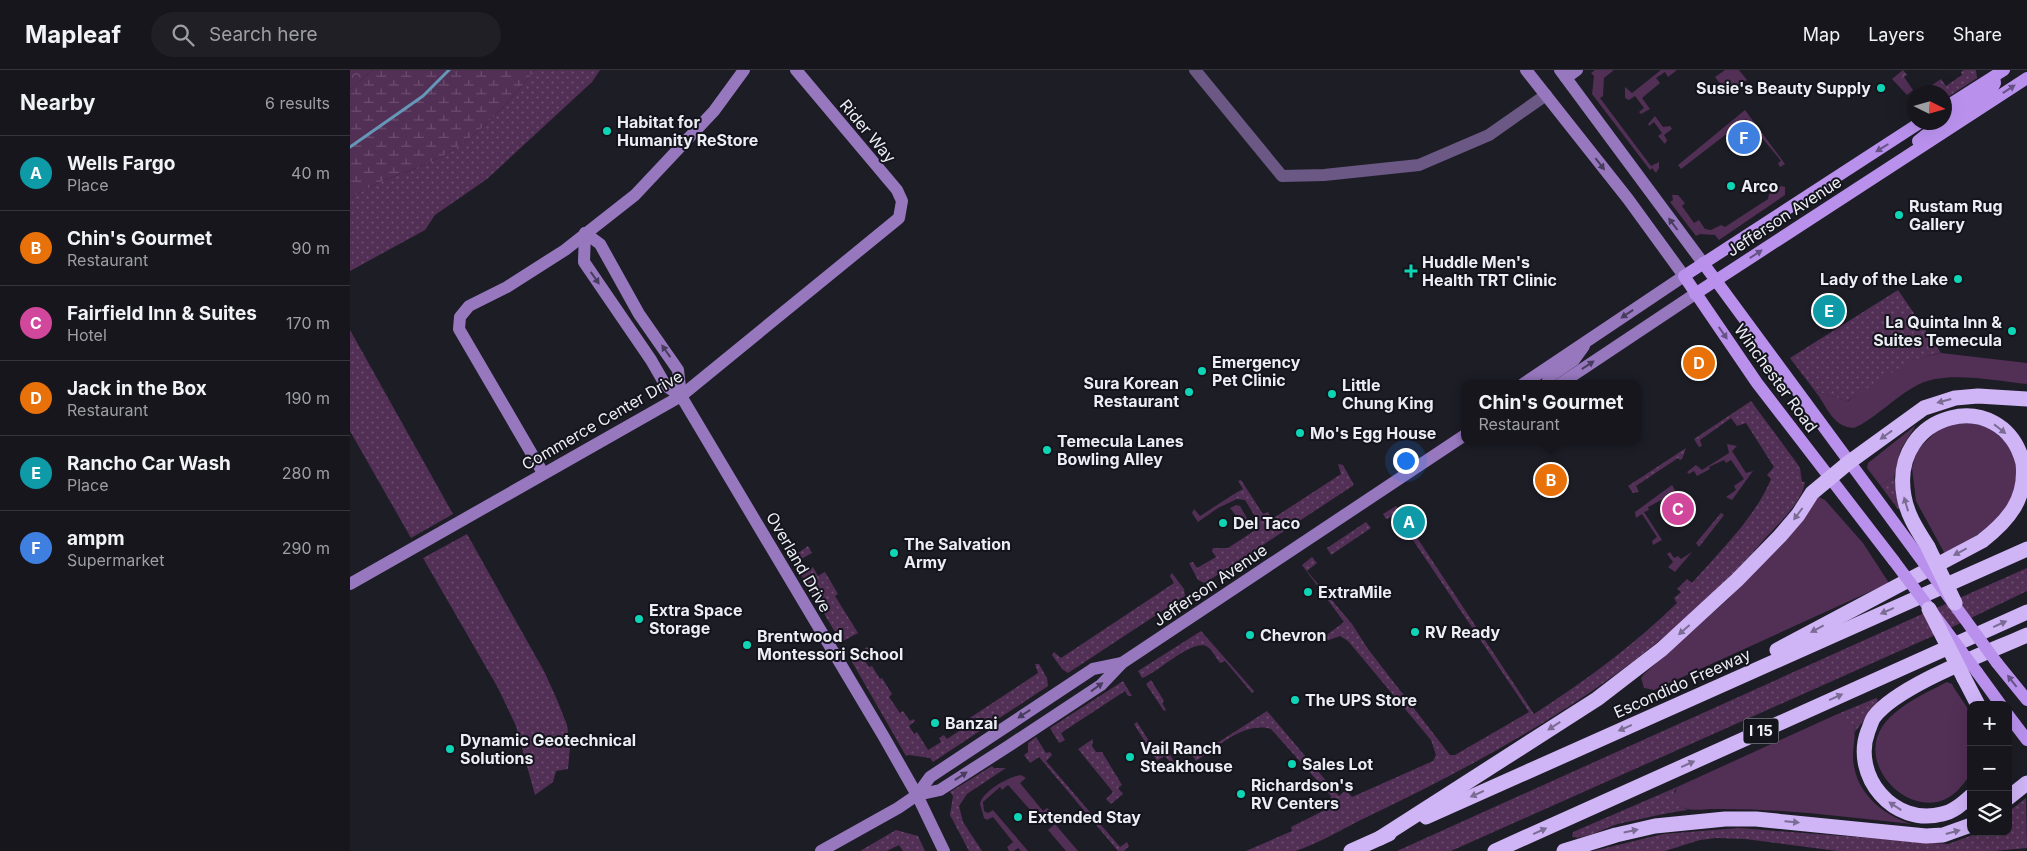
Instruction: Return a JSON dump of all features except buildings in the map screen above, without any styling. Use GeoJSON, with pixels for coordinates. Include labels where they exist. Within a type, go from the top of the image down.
{"type":"FeatureCollection","features":[{"type":"Feature","properties":{"kind":"highway"},"geometry":{"type":"LineString","coordinates":[[1380,838],[1597,699],[1662,649],[1694,621],[1774,542],[1798,515],[1812,493],[1848,463],[1924,408],[1938,402],[1978,396],[2027,399]]}},
{"type":"Feature","properties":{"kind":"highway"},"geometry":{"type":"LineString","coordinates":[[1669,707],[1982,541],[2002,525],[2022,500],[2025,485],[2020,451],[2000,427],[1986,420],[1971,416],[1941,420],[1927,428],[1917,438],[1903,466],[1902,480],[1910,517],[1922,549],[1955,603]]}},
{"type":"Feature","properties":{"kind":"highway","name":"Escondido Freeway"},"geometry":{"type":"LineString","coordinates":[[1351,851],[1669,707],[2027,549]]}},
{"type":"Feature","properties":{"kind":"highway"},"geometry":{"type":"LineString","coordinates":[[1929,609],[1970,675],[1977,701]]}},
{"type":"Feature","properties":{"kind":"highway","name":"I 15"},"geometry":{"type":"LineString","coordinates":[[1495,851],[2027,612]]}},
{"type":"Feature","properties":{"kind":"highway"},"geometry":{"type":"LineString","coordinates":[[1967,799],[1953,810],[1942,815],[1919,815],[1898,809],[1879,793],[1866,772],[1864,743],[1874,718],[1887,705],[1924,681],[2027,635]]}},
{"type":"Feature","properties":{"kind":"highway"},"geometry":{"type":"LineString","coordinates":[[2012,795],[2027,783]]}},
{"type":"Feature","properties":{"kind":"highway"},"geometry":{"type":"LineString","coordinates":[[1564,851],[1616,834],[1655,826],[1725,819],[1756,819],[1926,836],[1944,835],[1967,826]]}},
{"type":"Feature","properties":{"kind":"main road"},"geometry":{"type":"LineString","coordinates":[[1952,103],[1999,73]]}},
{"type":"Feature","properties":{"kind":"main road"},"geometry":{"type":"LineString","coordinates":[[1952,116],[1992,89],[1999,73]]}},
{"type":"Feature","properties":{"kind":"main road","name":"Jefferson Avenue"},"geometry":{"type":"LineString","coordinates":[[1695,294],[2027,78]]}},
{"type":"Feature","properties":{"kind":"main road","name":"Jefferson Avenue"},"geometry":{"type":"LineString","coordinates":[[1684,276],[1909,130]]}},
{"type":"Feature","properties":{"kind":"main road"},"geometry":{"type":"LineString","coordinates":[[1899,161],[1910,147],[1932,130]]}},
{"type":"Feature","properties":{"kind":"main road","name":"Winchester Road"},"geometry":{"type":"LineString","coordinates":[[1703,263],[1848,463],[1922,549]]}},
{"type":"Feature","properties":{"kind":"main road","name":"Winchester Road"},"geometry":{"type":"LineString","coordinates":[[1684,276],[1758,383],[1929,609]]}},
{"type":"Feature","properties":{"kind":"main road"},"geometry":{"type":"LineString","coordinates":[[1955,603],[1997,663],[2027,700]]}},
{"type":"Feature","properties":{"kind":"main road"},"geometry":{"type":"LineString","coordinates":[[1970,675],[1996,701]]}},
{"type":"Feature","properties":{"kind":"main road"},"geometry":{"type":"LineString","coordinates":[[2012,720],[2027,740]]}},
{"type":"Feature","properties":{"kind":"street"},"geometry":{"type":"LineString","coordinates":[[543,474],[459,329],[460,317],[469,306],[518,280],[565,250],[635,195],[714,111],[744,70]]}},
{"type":"Feature","properties":{"kind":"street","name":"Rider Way"},"geometry":{"type":"LineString","coordinates":[[796,70],[897,190],[902,201],[899,218]]}},
{"type":"Feature","properties":{"kind":"street"},"geometry":{"type":"LineString","coordinates":[[1195,70],[1282,176],[1324,176],[1419,165],[1489,135],[1546,95]]}},
{"type":"Feature","properties":{"kind":"street","name":"Winchester Road"},"geometry":{"type":"LineString","coordinates":[[1526,70],[1628,199],[1684,276]]}},
{"type":"Feature","properties":{"kind":"street"},"geometry":{"type":"LineString","coordinates":[[1563,74],[1577,70]]}},
{"type":"Feature","properties":{"kind":"street","name":"Winchester Road"},"geometry":{"type":"LineString","coordinates":[[1563,74],[1703,263]]}},
{"type":"Feature","properties":{"kind":"street","name":"Commerce Center Drive"},"geometry":{"type":"LineString","coordinates":[[350,584],[681,396],[899,218]]}},
{"type":"Feature","properties":{"kind":"street","name":"Overland Drive"},"geometry":{"type":"LineString","coordinates":[[585,233],[584,262],[651,360],[666,386],[681,396],[736,485],[917,795],[944,851]]}},
{"type":"Feature","properties":{"kind":"street","name":"Overland Drive"},"geometry":{"type":"LineString","coordinates":[[585,233],[600,244],[639,314],[678,370],[681,396]]}},
{"type":"Feature","properties":{"kind":"street","name":"Jefferson Avenue"},"geometry":{"type":"LineString","coordinates":[[1529,380],[1684,276]]}},
{"type":"Feature","properties":{"kind":"street","name":"Jefferson Avenue"},"geometry":{"type":"LineString","coordinates":[[1566,380],[1695,294]]}},
{"type":"Feature","properties":{"kind":"street"},"geometry":{"type":"LineString","coordinates":[[1548,380],[1549,377],[1576,358],[1589,340]]}},
{"type":"Feature","properties":{"kind":"street","name":"Jefferson Avenue"},"geometry":{"type":"LineString","coordinates":[[917,795],[940,790],[1007,747],[1101,685],[1122,662],[1461,438]]}},
{"type":"Feature","properties":{"kind":"street","name":"Jefferson Avenue"},"geometry":{"type":"LineString","coordinates":[[821,851],[898,808],[917,795],[930,777],[1093,670],[1122,662]]}},
{"type":"Feature","properties":{"kind":"green space"},"geometry":{"type":"Polygon","coordinates":[[[350,70],[373,70],[350,89],[350,70]]]}},
{"type":"Feature","properties":{"kind":"green space"},"geometry":{"type":"Polygon","coordinates":[[[373,70],[535,70],[512,98],[486,124],[458,146],[426,164],[377,183],[350,199],[350,89],[373,70]]]}},
{"type":"Feature","properties":{"kind":"green space"},"geometry":{"type":"Polygon","coordinates":[[[535,70],[600,70],[592,82],[487,179],[435,215],[425,230],[350,271],[350,199],[377,183],[426,164],[458,146],[486,124],[512,98],[535,70]]]}},
{"type":"Feature","properties":{"kind":"green space"},"geometry":{"type":"Polygon","coordinates":[[[1595,70],[1614,70],[1604,78],[1603,96],[1600,98],[1651,166],[1659,162],[1659,168],[1656,173],[1652,168],[1650,170],[1592,94],[1594,76],[1591,73],[1595,70]]]}},
{"type":"Feature","properties":{"kind":"green space"},"geometry":{"type":"Polygon","coordinates":[[[1661,70],[1677,70],[1668,77],[1665,72],[1656,78],[1660,83],[1642,98],[1650,109],[1641,114],[1639,112],[1644,108],[1635,96],[1629,100],[1625,98],[1625,87],[1632,93],[1661,70]]]}},
{"type":"Feature","properties":{"kind":"green space"},"geometry":{"type":"Polygon","coordinates":[[[1725,70],[1739,70],[1747,80],[1728,94],[1715,77],[1725,70]]]}},
{"type":"Feature","properties":{"kind":"green space"},"geometry":{"type":"Polygon","coordinates":[[[1903,70],[1907,75],[1904,77],[1910,85],[1907,85],[1907,95],[1892,79],[1903,70]]]}},
{"type":"Feature","properties":{"kind":"green space"},"geometry":{"type":"Polygon","coordinates":[[[1964,70],[1976,70],[1977,78],[1952,94],[1952,85],[1947,85],[1962,75],[1961,72],[1964,70]]]}},
{"type":"Feature","properties":{"kind":"green space"},"geometry":{"type":"Polygon","coordinates":[[[1941,79],[1945,85],[1932,85],[1941,79]]]}},
{"type":"Feature","properties":{"kind":"green space"},"geometry":{"type":"Polygon","coordinates":[[[1745,110],[1785,164],[1780,167],[1778,163],[1781,161],[1746,119],[1681,169],[1678,165],[1745,110]]]}},
{"type":"Feature","properties":{"kind":"green space"},"geometry":{"type":"Polygon","coordinates":[[[1655,116],[1663,127],[1670,126],[1672,129],[1664,135],[1667,140],[1665,144],[1658,136],[1662,133],[1654,122],[1649,126],[1648,124],[1655,116]]]}},
{"type":"Feature","properties":{"kind":"green space"},"geometry":{"type":"Polygon","coordinates":[[[1781,186],[1785,187],[1785,195],[1719,240],[1715,235],[1700,234],[1696,236],[1670,202],[1673,200],[1672,195],[1678,195],[1685,203],[1682,206],[1694,223],[1699,220],[1705,229],[1711,230],[1721,225],[1725,227],[1768,199],[1769,194],[1781,186]]]}},
{"type":"Feature","properties":{"kind":"green space"},"geometry":{"type":"Polygon","coordinates":[[[1898,290],[1941,353],[1915,361],[1847,401],[1815,391],[1790,358],[1898,290]]]}},
{"type":"Feature","properties":{"kind":"green space"},"geometry":{"type":"Polygon","coordinates":[[[350,330],[453,514],[411,538],[350,431],[350,330]]]}},
{"type":"Feature","properties":{"kind":"green space"},"geometry":{"type":"Polygon","coordinates":[[[1941,353],[2027,363],[2027,384],[1954,377],[1926,382],[1906,392],[1869,420],[1854,428],[1846,427],[1835,420],[1815,391],[1848,401],[1912,360],[1941,353]]]}},
{"type":"Feature","properties":{"kind":"green space"},"geometry":{"type":"Polygon","coordinates":[[[1751,401],[1800,468],[1802,482],[1805,482],[1804,487],[1791,510],[1779,524],[1719,587],[1675,628],[1628,666],[1578,700],[1475,762],[1303,848],[1295,851],[1246,851],[1292,831],[1291,827],[1329,808],[1331,796],[1271,729],[1261,727],[1241,732],[1232,736],[1196,761],[1190,752],[1193,750],[1197,756],[1267,711],[1339,796],[1346,790],[1352,797],[1433,761],[1436,755],[1431,740],[1348,641],[1340,636],[1326,641],[1324,637],[1344,622],[1302,565],[1312,557],[1317,563],[1307,571],[1352,624],[1368,649],[1450,755],[1455,755],[1529,712],[1396,515],[1386,519],[1383,514],[1396,506],[1534,714],[1608,662],[1660,619],[1677,603],[1674,598],[1681,592],[1677,589],[1687,579],[1692,583],[1736,534],[1756,507],[1771,479],[1767,475],[1774,467],[1746,423],[1737,426],[1731,418],[1700,440],[1702,446],[1699,447],[1694,439],[1751,401]]]}},
{"type":"Feature","properties":{"kind":"green space"},"geometry":{"type":"Polygon","coordinates":[[[1965,422],[1988,427],[2006,442],[2018,465],[2013,502],[1987,529],[1945,554],[1916,501],[1912,468],[1917,450],[1940,428],[1965,422]]]}},
{"type":"Feature","properties":{"kind":"green space"},"geometry":{"type":"Polygon","coordinates":[[[1916,425],[1901,449],[1894,477],[1880,485],[1867,468],[1868,463],[1916,425]]]}},
{"type":"Feature","properties":{"kind":"green space"},"geometry":{"type":"Polygon","coordinates":[[[1727,444],[1737,446],[1732,451],[1746,473],[1753,471],[1732,500],[1726,497],[1736,490],[1734,486],[1744,479],[1731,460],[1726,463],[1724,460],[1709,467],[1710,469],[1697,476],[1694,471],[1689,474],[1687,472],[1696,465],[1702,470],[1729,453],[1727,444]]]}},
{"type":"Feature","properties":{"kind":"green space"},"geometry":{"type":"Polygon","coordinates":[[[1686,448],[1682,459],[1678,458],[1636,486],[1639,492],[1633,493],[1628,486],[1686,448]]]}},
{"type":"Feature","properties":{"kind":"green space"},"geometry":{"type":"Polygon","coordinates":[[[1338,464],[1343,465],[1354,485],[1205,583],[1198,580],[1189,563],[1193,562],[1197,568],[1216,557],[1212,551],[1213,548],[1228,548],[1254,531],[1256,518],[1245,500],[1237,499],[1234,494],[1243,489],[1238,481],[1241,480],[1263,514],[1268,512],[1272,519],[1341,474],[1338,464]]]}},
{"type":"Feature","properties":{"kind":"green space"},"geometry":{"type":"Polygon","coordinates":[[[1894,477],[1899,500],[1904,506],[1898,509],[1880,485],[1894,477]]]}},
{"type":"Feature","properties":{"kind":"green space"},"geometry":{"type":"Polygon","coordinates":[[[1672,485],[1675,490],[1670,493],[1671,495],[1648,507],[1649,510],[1644,512],[1662,540],[1653,545],[1652,541],[1657,537],[1642,514],[1636,518],[1635,512],[1672,485]]]}},
{"type":"Feature","properties":{"kind":"green space"},"geometry":{"type":"Polygon","coordinates":[[[1234,494],[1237,499],[1218,508],[1198,522],[1192,513],[1194,509],[1200,516],[1234,494]]]}},
{"type":"Feature","properties":{"kind":"green space"},"geometry":{"type":"Polygon","coordinates":[[[1817,496],[1825,500],[1863,543],[1889,583],[1654,690],[1644,688],[1641,678],[1644,674],[1728,599],[1783,542],[1817,496]]]}},
{"type":"Feature","properties":{"kind":"green space"},"geometry":{"type":"Polygon","coordinates":[[[1236,505],[1240,506],[1249,522],[1244,530],[1245,527],[1230,508],[1236,505]]]}},
{"type":"Feature","properties":{"kind":"green space"},"geometry":{"type":"Polygon","coordinates":[[[1721,513],[1724,515],[1699,547],[1696,543],[1721,513]]]}},
{"type":"Feature","properties":{"kind":"green space"},"geometry":{"type":"Polygon","coordinates":[[[1366,522],[1371,528],[1331,555],[1327,548],[1366,522]]]}},
{"type":"Feature","properties":{"kind":"green space"},"geometry":{"type":"Polygon","coordinates":[[[467,534],[545,673],[567,725],[570,747],[568,769],[556,771],[553,782],[535,795],[516,726],[498,688],[423,558],[467,534]]]}},
{"type":"Feature","properties":{"kind":"green space"},"geometry":{"type":"Polygon","coordinates":[[[808,546],[812,553],[794,563],[791,558],[808,546]]]}},
{"type":"Feature","properties":{"kind":"green space"},"geometry":{"type":"Polygon","coordinates":[[[1670,552],[1674,558],[1678,556],[1681,559],[1692,552],[1675,572],[1668,567],[1673,562],[1667,554],[1670,552]]]}},
{"type":"Feature","properties":{"kind":"green space"},"geometry":{"type":"Polygon","coordinates":[[[813,567],[818,576],[825,572],[838,594],[835,596],[858,633],[841,642],[801,575],[813,567]]]}},
{"type":"Feature","properties":{"kind":"green space"},"geometry":{"type":"Polygon","coordinates":[[[2027,568],[2027,591],[1944,631],[1930,611],[2027,568]]]}},
{"type":"Feature","properties":{"kind":"green space"},"geometry":{"type":"Polygon","coordinates":[[[1172,573],[1184,589],[1185,596],[1068,673],[1062,669],[1052,655],[1054,652],[1061,658],[1174,583],[1170,576],[1172,573]]]}},
{"type":"Feature","properties":{"kind":"green space"},"geometry":{"type":"Polygon","coordinates":[[[1929,611],[1942,632],[1451,851],[1397,851],[1929,611]]]}},
{"type":"Feature","properties":{"kind":"green space"},"geometry":{"type":"Polygon","coordinates":[[[1201,631],[1254,691],[1252,693],[1225,661],[1220,663],[1208,647],[1202,645],[1185,651],[1142,678],[1138,671],[1201,631]]]}},
{"type":"Feature","properties":{"kind":"green space"},"geometry":{"type":"Polygon","coordinates":[[[867,647],[871,653],[863,658],[869,667],[872,666],[880,679],[882,678],[892,694],[889,697],[900,713],[903,711],[910,721],[914,719],[915,721],[909,726],[914,734],[917,732],[928,750],[941,742],[939,738],[944,735],[947,739],[962,729],[959,725],[1038,673],[1035,664],[1039,664],[1047,678],[1048,686],[933,762],[930,758],[906,756],[851,660],[867,647]]]}},
{"type":"Feature","properties":{"kind":"green space"},"geometry":{"type":"Polygon","coordinates":[[[1151,680],[1164,701],[1162,703],[1166,710],[1164,711],[1146,684],[1151,680]]]}},
{"type":"Feature","properties":{"kind":"green space"},"geometry":{"type":"Polygon","coordinates":[[[1123,681],[1132,696],[1128,696],[1125,691],[1061,733],[1065,740],[1059,743],[1050,728],[1123,681]]]}},
{"type":"Feature","properties":{"kind":"green space"},"geometry":{"type":"Polygon","coordinates":[[[1947,682],[1952,684],[1967,708],[1967,779],[1959,789],[1944,800],[1927,803],[1911,799],[1896,790],[1884,776],[1877,761],[1876,744],[1882,727],[1903,706],[1947,682]]]}},
{"type":"Feature","properties":{"kind":"green space"},"geometry":{"type":"Polygon","coordinates":[[[1876,698],[1878,700],[1876,704],[1855,732],[1854,725],[1833,716],[1876,698]]]}},
{"type":"Feature","properties":{"kind":"green space"},"geometry":{"type":"Polygon","coordinates":[[[1833,716],[1842,716],[1854,725],[1853,757],[1858,780],[1864,790],[1879,807],[1900,820],[1911,824],[1788,811],[1692,810],[1682,807],[1673,799],[1677,787],[1833,716]]]}},
{"type":"Feature","properties":{"kind":"green space"},"geometry":{"type":"Polygon","coordinates":[[[1137,722],[1154,749],[1164,743],[1174,762],[1171,763],[1165,756],[1157,761],[1134,724],[1137,722]]]}},
{"type":"Feature","properties":{"kind":"green space"},"geometry":{"type":"Polygon","coordinates":[[[1036,737],[1046,753],[1050,752],[1052,755],[1046,761],[1120,847],[1127,842],[1129,846],[1124,851],[1118,851],[1039,757],[1030,763],[1024,755],[1028,752],[1028,743],[1036,737]]]}},
{"type":"Feature","properties":{"kind":"green space"},"geometry":{"type":"Polygon","coordinates":[[[1093,739],[1092,746],[1096,752],[1102,752],[1122,785],[1118,788],[1123,794],[1111,804],[1106,799],[1113,792],[1078,749],[1093,739]]]}},
{"type":"Feature","properties":{"kind":"green space"},"geometry":{"type":"Polygon","coordinates":[[[992,766],[994,768],[1006,768],[967,794],[959,806],[963,822],[982,851],[969,851],[950,815],[953,796],[950,792],[992,766]]]}},
{"type":"Feature","properties":{"kind":"green space"},"geometry":{"type":"Polygon","coordinates":[[[1021,775],[1026,778],[1020,783],[1043,811],[1047,808],[1051,811],[1040,821],[1008,785],[1002,790],[1000,787],[983,802],[984,811],[988,813],[993,810],[1028,851],[1021,851],[1018,848],[1014,851],[1009,851],[1007,847],[1013,842],[993,817],[987,820],[984,818],[980,804],[986,794],[997,785],[1021,775]]]}},
{"type":"Feature","properties":{"kind":"green space"},"geometry":{"type":"Polygon","coordinates":[[[1677,787],[1674,792],[1682,807],[1688,810],[1618,824],[1583,837],[1572,837],[1573,832],[1677,787]]]}},
{"type":"Feature","properties":{"kind":"green space"},"geometry":{"type":"Polygon","coordinates":[[[2026,798],[2027,848],[1994,851],[1837,851],[1745,839],[1716,838],[1700,840],[1665,851],[1593,851],[1663,834],[1739,828],[1948,844],[1970,836],[2012,836],[2012,809],[2026,798]]]}},
{"type":"Feature","properties":{"kind":"green space"},"geometry":{"type":"Polygon","coordinates":[[[1055,824],[1078,851],[1066,851],[1048,830],[1055,824]]]}},
{"type":"Feature","properties":{"kind":"green space"},"geometry":{"type":"Polygon","coordinates":[[[896,830],[918,836],[925,851],[903,851],[899,845],[887,851],[860,851],[896,830]]]}},
{"type":"Feature","properties":{"kind":"waterway"},"geometry":{"type":"LineString","coordinates":[[350,147],[423,96],[449,70]]}},
{"type":"Feature","properties":{"kind":"place","name":"Susie's Beauty Supply"},"geometry":{"type":"Point","coordinates":[1881,88]}},
{"type":"Feature","properties":{"kind":"place","name":"Habitat for Humanity ReStore"},"geometry":{"type":"Point","coordinates":[607,131]}},
{"type":"Feature","properties":{"kind":"place","name":"ampm"},"geometry":{"type":"Point","coordinates":[1744,138]}},
{"type":"Feature","properties":{"kind":"place","name":"Arco"},"geometry":{"type":"Point","coordinates":[1731,186]}},
{"type":"Feature","properties":{"kind":"place","name":"Rustam Rug Gallery"},"geometry":{"type":"Point","coordinates":[1899,215]}},
{"type":"Feature","properties":{"kind":"place","name":"Huddle Men's Health TRT Clinic"},"geometry":{"type":"Point","coordinates":[1411,271]}},
{"type":"Feature","properties":{"kind":"place","name":"Lady of the Lake"},"geometry":{"type":"Point","coordinates":[1958,279]}},
{"type":"Feature","properties":{"kind":"place","name":"Rancho Car Wash"},"geometry":{"type":"Point","coordinates":[1829,311]}},
{"type":"Feature","properties":{"kind":"place","name":"La Quinta Inn & Suites Temecula"},"geometry":{"type":"Point","coordinates":[2012,331]}},
{"type":"Feature","properties":{"kind":"place","name":"Jack in the Box"},"geometry":{"type":"Point","coordinates":[1699,363]}},
{"type":"Feature","properties":{"kind":"place","name":"Emergency Pet Clinic"},"geometry":{"type":"Point","coordinates":[1202,371]}},
{"type":"Feature","properties":{"kind":"place","name":"Sura Korean Restaurant"},"geometry":{"type":"Point","coordinates":[1189,392]}},
{"type":"Feature","properties":{"kind":"place","name":"Little Chung King"},"geometry":{"type":"Point","coordinates":[1332,394]}},
{"type":"Feature","properties":{"kind":"place","name":"Mo's Egg House"},"geometry":{"type":"Point","coordinates":[1300,433]}},
{"type":"Feature","properties":{"kind":"place","name":"Temecula Lanes Bowling Alley"},"geometry":{"type":"Point","coordinates":[1047,450]}},
{"type":"Feature","properties":{"kind":"place","name":"Chin's Gourmet"},"geometry":{"type":"Point","coordinates":[1551,480]}},
{"type":"Feature","properties":{"kind":"place","name":"Fairfield Inn & Suites"},"geometry":{"type":"Point","coordinates":[1678,509]}},
{"type":"Feature","properties":{"kind":"place","name":"Wells Fargo"},"geometry":{"type":"Point","coordinates":[1409,522]}},
{"type":"Feature","properties":{"kind":"place","name":"Del Taco"},"geometry":{"type":"Point","coordinates":[1223,523]}},
{"type":"Feature","properties":{"kind":"place","name":"The Salvation Army"},"geometry":{"type":"Point","coordinates":[894,553]}},
{"type":"Feature","properties":{"kind":"place","name":"ExtraMile"},"geometry":{"type":"Point","coordinates":[1308,592]}},
{"type":"Feature","properties":{"kind":"place","name":"Extra Space Storage"},"geometry":{"type":"Point","coordinates":[639,619]}},
{"type":"Feature","properties":{"kind":"place","name":"RV Ready"},"geometry":{"type":"Point","coordinates":[1415,632]}},
{"type":"Feature","properties":{"kind":"place","name":"Chevron"},"geometry":{"type":"Point","coordinates":[1250,635]}},
{"type":"Feature","properties":{"kind":"place","name":"Brentwood Montessori School"},"geometry":{"type":"Point","coordinates":[747,645]}},
{"type":"Feature","properties":{"kind":"place","name":"The UPS Store"},"geometry":{"type":"Point","coordinates":[1295,700]}},
{"type":"Feature","properties":{"kind":"place","name":"Banzai"},"geometry":{"type":"Point","coordinates":[935,723]}},
{"type":"Feature","properties":{"kind":"place","name":"Dynamic Geotechnical Solutions"},"geometry":{"type":"Point","coordinates":[450,749]}},
{"type":"Feature","properties":{"kind":"place","name":"Vail Ranch Steakhouse"},"geometry":{"type":"Point","coordinates":[1130,757]}},
{"type":"Feature","properties":{"kind":"place","name":"Sales Lot"},"geometry":{"type":"Point","coordinates":[1292,764]}},
{"type":"Feature","properties":{"kind":"place","name":"Richardson's RV Centers"},"geometry":{"type":"Point","coordinates":[1241,794]}},
{"type":"Feature","properties":{"kind":"place","name":"Extended Stay"},"geometry":{"type":"Point","coordinates":[1018,817]}}]}
